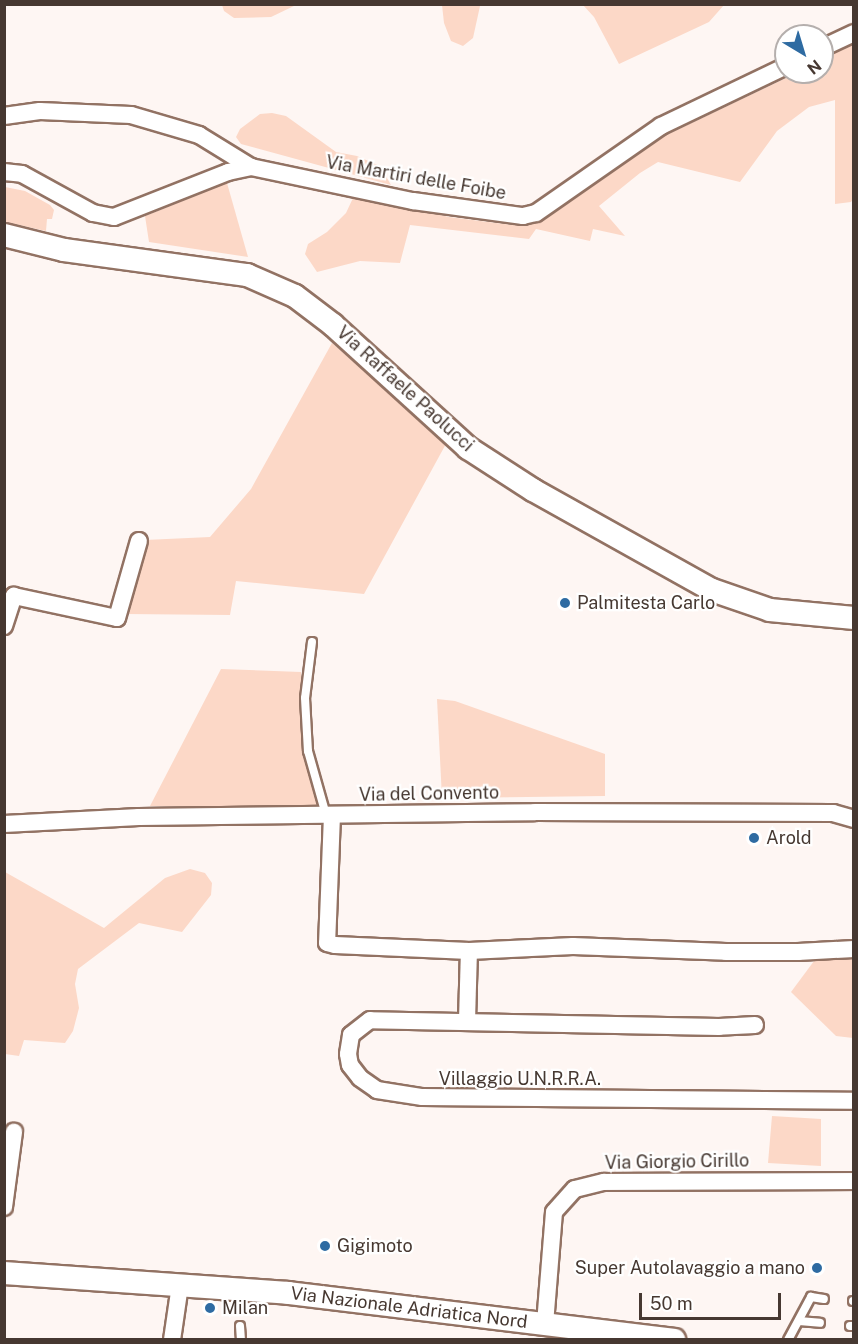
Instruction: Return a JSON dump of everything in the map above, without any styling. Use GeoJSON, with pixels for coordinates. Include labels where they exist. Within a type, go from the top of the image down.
{"type":"FeatureCollection","features":[{"type":"Feature","properties":{"kind":"main road","name":"Via Raffaele Paolucci"},"geometry":{"type":"LineString","coordinates":[[4,235],[64,250],[247,275],[295,296],[333,325],[468,448],[533,490],[712,590],[770,610],[854,618]]}},
{"type":"Feature","properties":{"kind":"main road","name":"Via Nazionale Adriatica Nord"},"geometry":{"type":"LineString","coordinates":[[4,1273],[180,1285],[348,1300],[674,1340]]}},
{"type":"Feature","properties":{"kind":"street"},"geometry":{"type":"LineString","coordinates":[[834,42],[854,33]]}},
{"type":"Feature","properties":{"kind":"street","name":"Via Martiri delle Foibe"},"geometry":{"type":"LineString","coordinates":[[4,116],[40,111],[131,115],[199,135],[251,167],[414,201],[523,216],[536,213],[661,126],[774,72]]}},
{"type":"Feature","properties":{"kind":"street","name":"Via Martiri delle Foibe"},"geometry":{"type":"LineString","coordinates":[[4,172],[22,174],[93,213],[114,217],[228,172],[251,167]]}},
{"type":"Feature","properties":{"kind":"street"},"geometry":{"type":"LineString","coordinates":[[4,626],[14,596],[117,618],[139,541]]}},
{"type":"Feature","properties":{"kind":"street","name":"Via del Convento"},"geometry":{"type":"LineString","coordinates":[[4,824],[129,817],[535,812],[822,813],[854,819]]}},
{"type":"Feature","properties":{"kind":"street"},"geometry":{"type":"LineString","coordinates":[[329,815],[327,943],[343,946],[469,951],[573,946],[726,952],[854,949]]}},
{"type":"Feature","properties":{"kind":"street"},"geometry":{"type":"LineString","coordinates":[[467,1021],[469,951]]}},
{"type":"Feature","properties":{"kind":"street","name":"Villaggio U.N.R.R.A."},"geometry":{"type":"LineString","coordinates":[[755,1025],[719,1027],[370,1020],[351,1035],[348,1045],[350,1065],[366,1084],[377,1090],[422,1098],[854,1101]]}},
{"type":"Feature","properties":{"kind":"street"},"geometry":{"type":"LineString","coordinates":[[4,1207],[14,1132]]}},
{"type":"Feature","properties":{"kind":"street","name":"Via Giorgio Cirillo"},"geometry":{"type":"LineString","coordinates":[[545,1324],[554,1212],[575,1189],[604,1182],[625,1181],[854,1181]]}},
{"type":"Feature","properties":{"kind":"street"},"geometry":{"type":"LineString","coordinates":[[172,1340],[180,1285]]}},
{"type":"Feature","properties":{"kind":"lane"},"geometry":{"type":"LineString","coordinates":[[312,642],[305,698],[308,751],[329,815]]}},
{"type":"Feature","properties":{"kind":"lane"},"geometry":{"type":"LineString","coordinates":[[788,1340],[811,1297],[824,1299]]}},
{"type":"Feature","properties":{"kind":"lane"},"geometry":{"type":"LineString","coordinates":[[799,1321],[820,1323]]}},
{"type":"Feature","properties":{"kind":"lane"},"geometry":{"type":"LineString","coordinates":[[240,1326],[241,1340]]}},
{"type":"Feature","properties":{"kind":"shaded area"},"geometry":{"type":"Polygon","coordinates":[[[222,4],[296,5],[271,17],[234,18],[224,11],[222,4]]]}},
{"type":"Feature","properties":{"kind":"shaded area"},"geometry":{"type":"Polygon","coordinates":[[[442,4],[494,5],[480,6],[473,38],[463,46],[451,41],[444,23],[442,4]]]}},
{"type":"Feature","properties":{"kind":"shaded area"},"geometry":{"type":"Polygon","coordinates":[[[583,5],[724,5],[709,22],[619,64],[594,17],[583,5]]]}},
{"type":"Feature","properties":{"kind":"shaded area"},"geometry":{"type":"Polygon","coordinates":[[[853,43],[854,198],[851,202],[835,204],[835,100],[809,107],[777,131],[740,182],[658,162],[640,173],[599,206],[625,236],[593,229],[590,241],[536,229],[529,239],[410,225],[400,263],[360,261],[317,272],[305,254],[308,244],[327,232],[346,213],[353,198],[360,195],[449,217],[513,225],[533,221],[575,198],[662,137],[774,84],[834,84],[834,53],[853,43]]]}},
{"type":"Feature","properties":{"kind":"shaded area"},"geometry":{"type":"Polygon","coordinates":[[[272,113],[286,116],[336,152],[357,156],[380,166],[391,185],[241,144],[236,137],[240,129],[260,114],[272,113]]]}},
{"type":"Feature","properties":{"kind":"shaded area"},"geometry":{"type":"Polygon","coordinates":[[[227,183],[248,257],[149,242],[145,216],[227,183]]]}},
{"type":"Feature","properties":{"kind":"shaded area"},"geometry":{"type":"Polygon","coordinates":[[[5,187],[25,191],[50,205],[54,210],[52,219],[47,219],[46,231],[5,222],[5,187]]]}},
{"type":"Feature","properties":{"kind":"shaded area"},"geometry":{"type":"Polygon","coordinates":[[[332,343],[447,442],[364,594],[236,581],[230,615],[125,614],[145,540],[210,537],[251,489],[332,343]]]}},
{"type":"Feature","properties":{"kind":"shaded area"},"geometry":{"type":"Polygon","coordinates":[[[221,669],[301,672],[306,764],[319,806],[150,806],[221,669]]]}},
{"type":"Feature","properties":{"kind":"shaded area"},"geometry":{"type":"Polygon","coordinates":[[[437,699],[455,701],[605,754],[605,796],[442,798],[437,699]]]}},
{"type":"Feature","properties":{"kind":"shaded area"},"geometry":{"type":"Polygon","coordinates":[[[190,869],[205,873],[212,883],[211,895],[182,932],[139,923],[78,969],[75,984],[79,1008],[73,1031],[65,1043],[24,1040],[19,1056],[5,1054],[5,872],[104,928],[165,878],[190,869]]]}},
{"type":"Feature","properties":{"kind":"shaded area"},"geometry":{"type":"Polygon","coordinates":[[[853,956],[853,1038],[836,1036],[791,992],[817,957],[853,956]]]}},
{"type":"Feature","properties":{"kind":"shaded area"},"geometry":{"type":"Polygon","coordinates":[[[772,1116],[821,1119],[821,1166],[768,1163],[772,1116]]]}},
{"type":"Feature","properties":{"kind":"place","name":"Palmitesta Carlo"},"geometry":{"type":"Point","coordinates":[565,603]}},
{"type":"Feature","properties":{"kind":"place","name":"Arold"},"geometry":{"type":"Point","coordinates":[754,838]}},
{"type":"Feature","properties":{"kind":"place","name":"Gigimoto"},"geometry":{"type":"Point","coordinates":[325,1246]}},
{"type":"Feature","properties":{"kind":"place","name":"Super Autolavaggio a mano"},"geometry":{"type":"Point","coordinates":[817,1268]}},
{"type":"Feature","properties":{"kind":"place","name":"Milan"},"geometry":{"type":"Point","coordinates":[210,1308]}}]}
